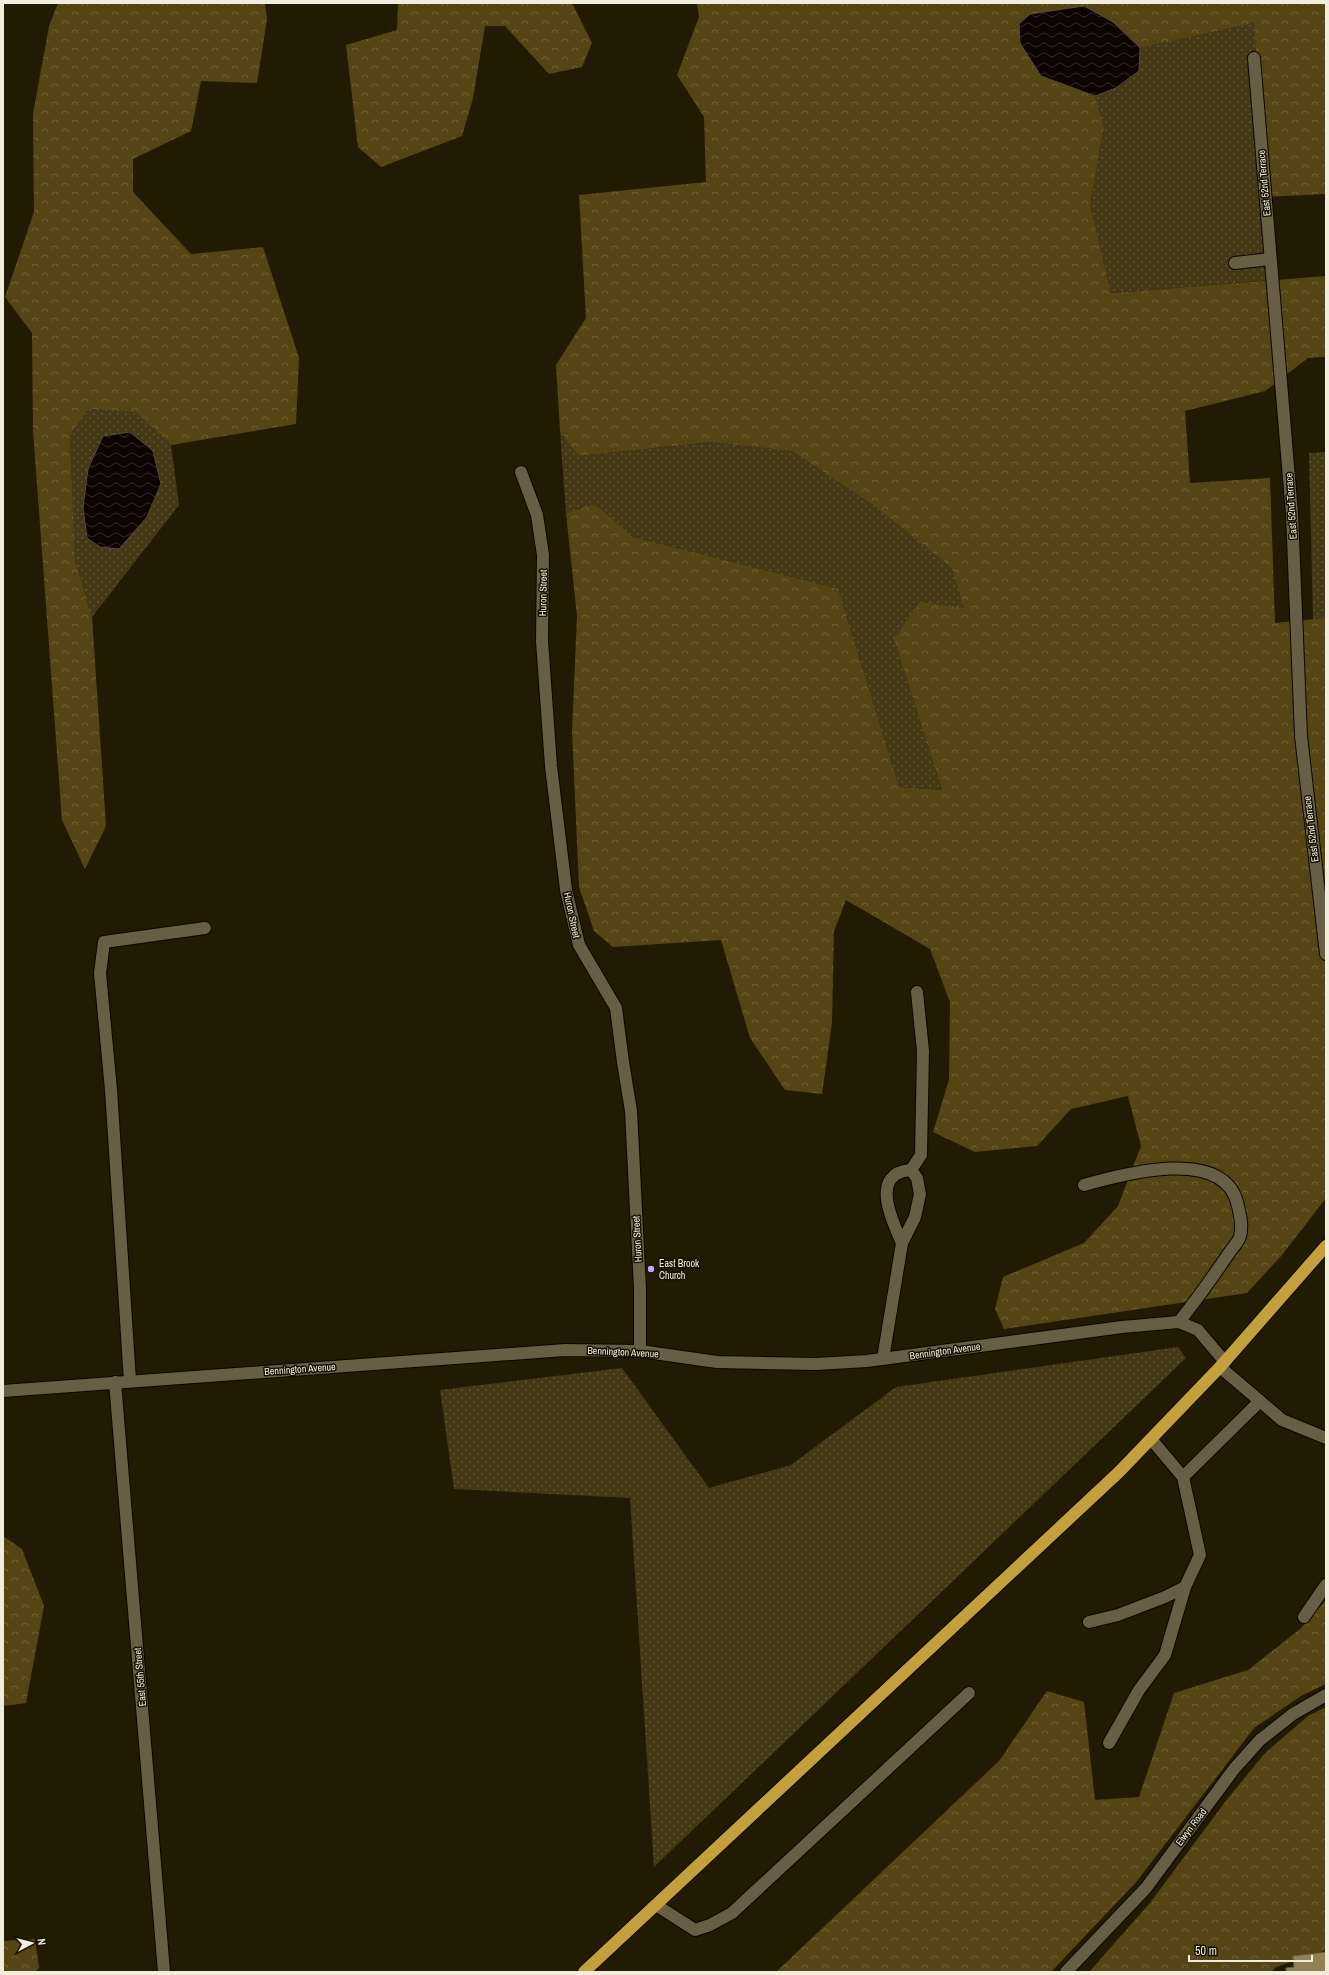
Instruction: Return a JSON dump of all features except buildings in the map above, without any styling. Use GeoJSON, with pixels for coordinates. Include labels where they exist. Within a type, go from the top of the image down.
{"type":"FeatureCollection","features":[{"type":"Feature","properties":{"kind":"highway"},"geometry":{"type":"LineString","coordinates":[[584,1972],[1119,1472],[1222,1364],[1326,1246]]}},
{"type":"Feature","properties":{"kind":"street","name":"East 52nd Terrace"},"geometry":{"type":"LineString","coordinates":[[1254,58],[1292,514],[1301,736],[1326,954]]}},
{"type":"Feature","properties":{"kind":"street"},"geometry":{"type":"LineString","coordinates":[[1235,263],[1270,259]]}},
{"type":"Feature","properties":{"kind":"street","name":"Huron Street"},"geometry":{"type":"LineString","coordinates":[[521,472],[537,515],[543,555],[542,642],[551,766],[566,890],[578,945],[616,1008],[631,1110],[640,1289],[640,1351]]}},
{"type":"Feature","properties":{"kind":"street"},"geometry":{"type":"LineString","coordinates":[[130,1381],[111,1090],[100,974],[104,942],[205,928]]}},
{"type":"Feature","properties":{"kind":"street"},"geometry":{"type":"LineString","coordinates":[[911,1170],[921,1155],[924,1051],[917,992]]}},
{"type":"Feature","properties":{"kind":"street"},"geometry":{"type":"LineString","coordinates":[[1084,1185],[1126,1173],[1170,1168],[1195,1170],[1215,1175],[1228,1184],[1237,1201],[1241,1220],[1240,1236],[1214,1276],[1179,1322]]}},
{"type":"Feature","properties":{"kind":"street"},"geometry":{"type":"LineString","coordinates":[[883,1359],[902,1243],[915,1217],[920,1194],[917,1178],[911,1170]]}},
{"type":"Feature","properties":{"kind":"street"},"geometry":{"type":"LineString","coordinates":[[902,1243],[894,1227],[885,1197],[889,1181],[901,1171],[911,1170]]}},
{"type":"Feature","properties":{"kind":"street","name":"Bennington Avenue"},"geometry":{"type":"LineString","coordinates":[[3,1391],[565,1350],[640,1351],[717,1362],[816,1364],[883,1359],[1122,1327],[1179,1322],[1198,1330],[1210,1342],[1222,1364],[1282,1420],[1326,1438]]}},
{"type":"Feature","properties":{"kind":"street","name":"East 55th Street"},"geometry":{"type":"LineString","coordinates":[[115,1382],[164,1972]]}},
{"type":"Feature","properties":{"kind":"street"},"geometry":{"type":"LineString","coordinates":[[1183,1477],[1260,1401]]}},
{"type":"Feature","properties":{"kind":"street"},"geometry":{"type":"LineString","coordinates":[[1109,1743],[1140,1690],[1165,1655],[1185,1587],[1200,1555],[1183,1477],[1151,1439]]}},
{"type":"Feature","properties":{"kind":"street"},"geometry":{"type":"LineString","coordinates":[[1304,1617],[1326,1585]]}},
{"type":"Feature","properties":{"kind":"street"},"geometry":{"type":"LineString","coordinates":[[1088,1622],[1118,1615],[1165,1597],[1185,1587]]}},
{"type":"Feature","properties":{"kind":"street"},"geometry":{"type":"LineString","coordinates":[[656,1905],[695,1930],[710,1925],[732,1913],[969,1693]]}},
{"type":"Feature","properties":{"kind":"street","name":"Elwyn Road"},"geometry":{"type":"LineString","coordinates":[[1066,1972],[1146,1888],[1234,1769],[1260,1740],[1292,1714],[1326,1695]]}},
{"type":"Feature","properties":{"kind":"shaded area"},"geometry":{"type":"Polygon","coordinates":[[[1254,23],[1271,280],[1111,293],[1090,204],[1104,129],[1095,96],[1116,88],[1139,71],[1140,48],[1254,23]]]}},
{"type":"Feature","properties":{"kind":"shaded area"},"geometry":{"type":"Polygon","coordinates":[[[89,409],[136,411],[171,445],[179,505],[92,617],[75,561],[70,435],[89,409]]]}},
{"type":"Feature","properties":{"kind":"shaded area"},"geometry":{"type":"Polygon","coordinates":[[[560,431],[580,456],[711,442],[792,451],[873,505],[953,568],[964,608],[894,639],[942,790],[899,787],[838,590],[633,537],[595,504],[566,513],[560,431]]]}},
{"type":"Feature","properties":{"kind":"shaded area"},"geometry":{"type":"Polygon","coordinates":[[[1326,452],[1326,618],[1313,619],[1309,453],[1326,452]]]}},
{"type":"Feature","properties":{"kind":"shaded area"},"geometry":{"type":"Polygon","coordinates":[[[1178,1347],[1186,1358],[654,1867],[630,1498],[454,1489],[440,1390],[622,1368],[709,1488],[791,1465],[896,1387],[1178,1347]]]}},
{"type":"Feature","properties":{"kind":"green space"},"geometry":{"type":"Polygon","coordinates":[[[58,3],[265,3],[267,19],[257,83],[201,81],[191,131],[133,159],[133,192],[191,254],[263,247],[299,358],[296,424],[171,445],[136,412],[89,409],[70,435],[75,561],[92,617],[106,826],[85,869],[62,820],[33,431],[32,333],[5,297],[34,212],[33,114],[49,26],[58,3]]]}},
{"type":"Feature","properties":{"kind":"green space"},"geometry":{"type":"Polygon","coordinates":[[[398,3],[572,3],[592,43],[582,67],[549,74],[505,26],[485,26],[473,98],[462,136],[381,167],[358,147],[346,45],[397,30],[398,3]]]}},
{"type":"Feature","properties":{"kind":"green space"},"geometry":{"type":"Polygon","coordinates":[[[697,3],[1326,3],[1326,194],[1265,197],[1254,23],[1140,48],[1113,22],[1041,76],[1095,96],[1104,128],[1090,204],[1111,293],[1326,276],[1326,357],[1308,358],[1265,391],[1185,411],[1190,483],[1270,478],[1275,623],[1326,618],[1326,1198],[1282,1255],[1247,1293],[1004,1329],[995,1309],[1003,1277],[1084,1243],[1118,1206],[1141,1146],[1128,1096],[1071,1109],[1037,1146],[975,1152],[933,1132],[949,1080],[950,1002],[930,949],[846,900],[834,931],[832,1023],[822,1094],[785,1090],[750,1038],[721,940],[613,947],[594,931],[579,887],[572,731],[577,616],[566,513],[595,504],[633,537],[838,589],[899,787],[942,790],[894,639],[920,602],[964,608],[952,568],[873,505],[792,451],[711,442],[579,456],[560,431],[556,365],[586,318],[579,195],[706,182],[704,117],[677,75],[699,17],[697,3]]]}},
{"type":"Feature","properties":{"kind":"green space"},"geometry":{"type":"Polygon","coordinates":[[[3,1536],[22,1549],[44,1606],[26,1703],[3,1706],[3,1536]]]}},
{"type":"Feature","properties":{"kind":"green space"},"geometry":{"type":"Polygon","coordinates":[[[1326,1600],[1326,1684],[1301,1696],[1254,1728],[1137,1881],[1051,1972],[776,1972],[999,1761],[1047,1691],[1084,1702],[1095,1800],[1139,1797],[1174,1693],[1248,1670],[1300,1629],[1326,1600]]]}},
{"type":"Feature","properties":{"kind":"green space"},"geometry":{"type":"Polygon","coordinates":[[[1326,1707],[1326,1950],[1276,1967],[1272,1972],[1089,1972],[1150,1903],[1225,1802],[1265,1753],[1308,1716],[1326,1707]]]}},
{"type":"Feature","properties":{"kind":"green space"},"geometry":{"type":"Polygon","coordinates":[[[35,1939],[39,1968],[35,1972],[3,1972],[3,1941],[35,1939]]]}},
{"type":"Feature","properties":{"kind":"water"},"geometry":{"type":"Polygon","coordinates":[[[1084,6],[1113,22],[1140,48],[1139,71],[1116,88],[1095,96],[1041,76],[1020,43],[1019,24],[1030,14],[1084,6]]]}},
{"type":"Feature","properties":{"kind":"water"},"geometry":{"type":"Polygon","coordinates":[[[130,432],[153,451],[161,484],[147,517],[119,549],[100,547],[87,538],[83,508],[88,469],[103,436],[130,432]]]}},
{"type":"Feature","properties":{"kind":"place","name":"East Brook Church"},"geometry":{"type":"Point","coordinates":[651,1269]}}]}
